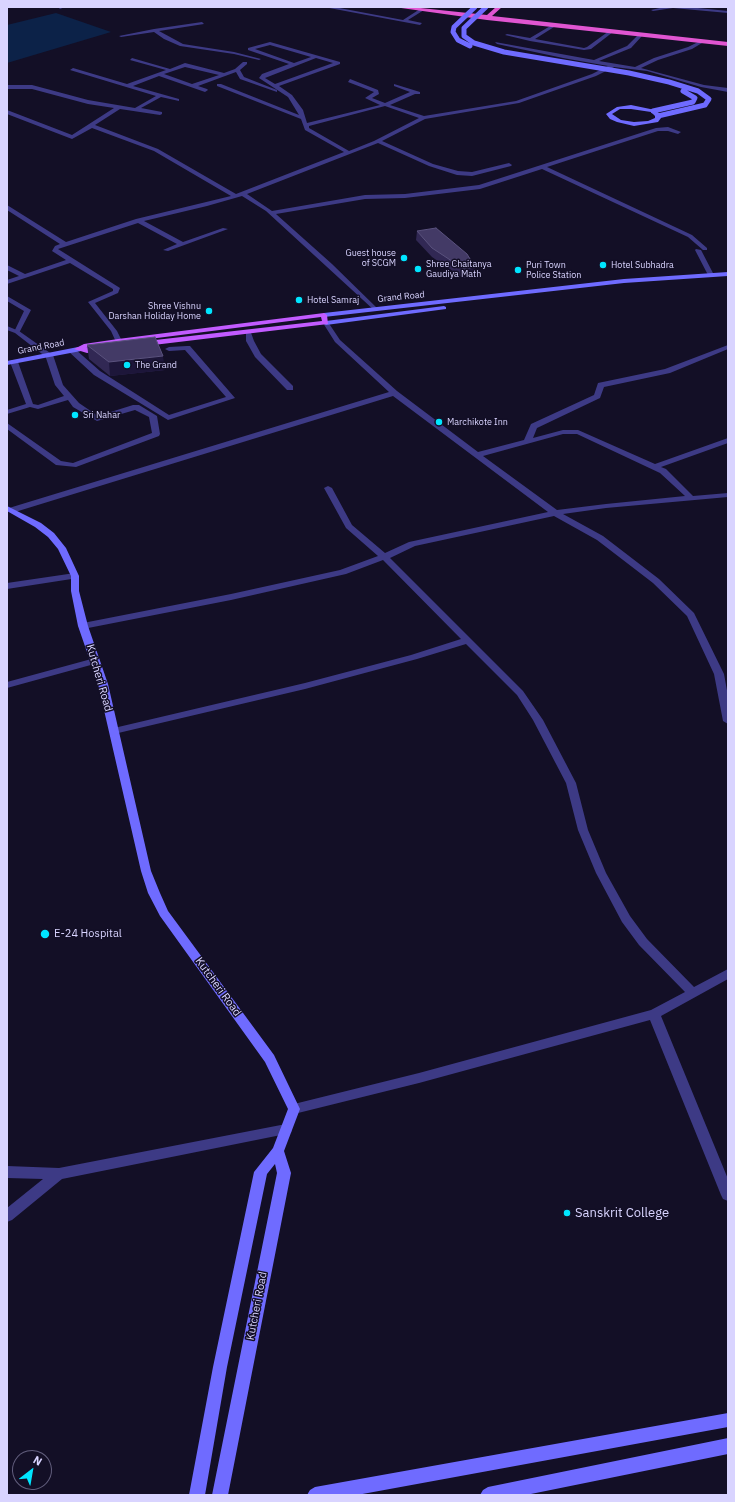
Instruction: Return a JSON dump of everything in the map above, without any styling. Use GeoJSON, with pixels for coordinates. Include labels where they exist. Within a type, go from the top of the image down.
{"type":"FeatureCollection","features":[{"type":"Feature","properties":{"kind":"highway"},"geometry":{"type":"LineString","coordinates":[[397,7],[640,36],[728,44]]}},
{"type":"Feature","properties":{"kind":"highway"},"geometry":{"type":"LineString","coordinates":[[453,14],[461,7]]}},
{"type":"Feature","properties":{"kind":"highway"},"geometry":{"type":"LineString","coordinates":[[487,18],[499,7]]}},
{"type":"Feature","properties":{"kind":"main road"},"geometry":{"type":"LineString","coordinates":[[475,7],[454,27],[453,32],[455,36],[464,44],[504,56],[650,81],[686,92],[695,98],[689,104],[653,111],[631,107],[619,108],[609,114],[612,118],[619,121],[634,124],[656,121],[658,116],[705,105],[709,99],[698,91],[670,82],[629,73],[504,52],[474,43],[464,36],[464,28],[486,7]]}},
{"type":"Feature","properties":{"kind":"main road"},"geometry":{"type":"LineString","coordinates":[[653,111],[658,116]]}},
{"type":"Feature","properties":{"kind":"main road","name":"Grand Road"},"geometry":{"type":"LineString","coordinates":[[75,350],[87,351],[248,331],[325,319],[375,309],[501,294],[728,274]]}},
{"type":"Feature","properties":{"kind":"main road","name":"Grand Road"},"geometry":{"type":"LineString","coordinates":[[10,362],[75,350],[84,346],[118,341],[591,290],[728,279]]}},
{"type":"Feature","properties":{"kind":"main road","name":"Kutcheri Road"},"geometry":{"type":"LineString","coordinates":[[9,509],[38,525],[51,535],[62,548],[75,576],[74,591],[83,626],[103,684],[146,871],[154,893],[164,913],[270,1059],[294,1109]]}},
{"type":"Feature","properties":{"kind":"main road"},"geometry":{"type":"LineString","coordinates":[[197,1495],[220,1367],[261,1172],[278,1151],[294,1109]]}},
{"type":"Feature","properties":{"kind":"main road","name":"Kutcheri Road"},"geometry":{"type":"LineString","coordinates":[[220,1495],[284,1173],[278,1151]]}},
{"type":"Feature","properties":{"kind":"main road"},"geometry":{"type":"LineString","coordinates":[[314,1495],[728,1420]]}},
{"type":"Feature","properties":{"kind":"main road"},"geometry":{"type":"LineString","coordinates":[[488,1495],[508,1493],[728,1446]]}},
{"type":"Feature","properties":{"kind":"street"},"geometry":{"type":"LineString","coordinates":[[326,7],[420,24]]}},
{"type":"Feature","properties":{"kind":"street"},"geometry":{"type":"LineString","coordinates":[[653,10],[667,7],[728,12]]}},
{"type":"Feature","properties":{"kind":"street"},"geometry":{"type":"LineString","coordinates":[[404,21],[422,10]]}},
{"type":"Feature","properties":{"kind":"street"},"geometry":{"type":"LineString","coordinates":[[121,36],[202,23]]}},
{"type":"Feature","properties":{"kind":"street"},"geometry":{"type":"LineString","coordinates":[[516,47],[552,26]]}},
{"type":"Feature","properties":{"kind":"street"},"geometry":{"type":"LineString","coordinates":[[154,30],[166,38],[182,45],[240,54],[265,62]]}},
{"type":"Feature","properties":{"kind":"street"},"geometry":{"type":"LineString","coordinates":[[507,35],[587,49],[611,32]]}},
{"type":"Feature","properties":{"kind":"street"},"geometry":{"type":"LineString","coordinates":[[596,62],[629,47],[640,36]]}},
{"type":"Feature","properties":{"kind":"street"},"geometry":{"type":"LineString","coordinates":[[636,68],[656,59],[690,48],[700,42]]}},
{"type":"Feature","properties":{"kind":"street"},"geometry":{"type":"LineString","coordinates":[[275,86],[338,63],[270,43],[250,49],[293,64]]}},
{"type":"Feature","properties":{"kind":"street"},"geometry":{"type":"LineString","coordinates":[[497,43],[636,68],[703,86],[728,90]]}},
{"type":"Feature","properties":{"kind":"street"},"geometry":{"type":"LineString","coordinates":[[316,56],[262,77],[290,96],[300,110],[305,125],[311,133],[347,152]]}},
{"type":"Feature","properties":{"kind":"street"},"geometry":{"type":"LineString","coordinates":[[132,59],[170,70]]}},
{"type":"Feature","properties":{"kind":"street"},"geometry":{"type":"LineString","coordinates":[[192,86],[237,70],[245,63]]}},
{"type":"Feature","properties":{"kind":"street"},"geometry":{"type":"LineString","coordinates":[[127,86],[157,74],[188,65],[223,74]]}},
{"type":"Feature","properties":{"kind":"street"},"geometry":{"type":"LineString","coordinates":[[118,341],[114,331],[91,302],[116,292],[117,288],[56,251],[55,249],[57,247],[138,220],[239,194],[378,141],[424,118],[517,102],[594,75],[613,65]]}},
{"type":"Feature","properties":{"kind":"street"},"geometry":{"type":"LineString","coordinates":[[277,66],[284,68]]}},
{"type":"Feature","properties":{"kind":"street"},"geometry":{"type":"LineString","coordinates":[[73,70],[177,100]]}},
{"type":"Feature","properties":{"kind":"street"},"geometry":{"type":"LineString","coordinates":[[237,70],[242,78],[271,90],[285,93]]}},
{"type":"Feature","properties":{"kind":"street"},"geometry":{"type":"LineString","coordinates":[[157,74],[205,90]]}},
{"type":"Feature","properties":{"kind":"street"},"geometry":{"type":"LineString","coordinates":[[350,81],[377,93],[368,98],[424,118]]}},
{"type":"Feature","properties":{"kind":"street"},"geometry":{"type":"LineString","coordinates":[[220,85],[302,118]]}},
{"type":"Feature","properties":{"kind":"street"},"geometry":{"type":"LineString","coordinates":[[396,85],[421,94]]}},
{"type":"Feature","properties":{"kind":"street"},"geometry":{"type":"LineString","coordinates":[[9,89],[32,87],[82,101],[160,113]]}},
{"type":"Feature","properties":{"kind":"street"},"geometry":{"type":"LineString","coordinates":[[305,125],[385,105],[414,92]]}},
{"type":"Feature","properties":{"kind":"street"},"geometry":{"type":"LineString","coordinates":[[136,109],[161,95]]}},
{"type":"Feature","properties":{"kind":"street"},"geometry":{"type":"LineString","coordinates":[[7,112],[72,137],[92,126],[119,107]]}},
{"type":"Feature","properties":{"kind":"street"},"geometry":{"type":"LineString","coordinates":[[92,126],[156,150],[239,194],[271,213],[335,269],[375,309]]}},
{"type":"Feature","properties":{"kind":"street"},"geometry":{"type":"LineString","coordinates":[[271,213],[365,197],[405,196],[480,187],[658,129],[668,129],[678,132]]}},
{"type":"Feature","properties":{"kind":"street"},"geometry":{"type":"LineString","coordinates":[[378,141],[431,165],[458,173],[472,174],[509,165]]}},
{"type":"Feature","properties":{"kind":"street"},"geometry":{"type":"LineString","coordinates":[[543,167],[690,236],[702,250],[711,275]]}},
{"type":"Feature","properties":{"kind":"street"},"geometry":{"type":"LineString","coordinates":[[7,207],[64,244]]}},
{"type":"Feature","properties":{"kind":"street"},"geometry":{"type":"LineString","coordinates":[[7,215],[16,213]]}},
{"type":"Feature","properties":{"kind":"street"},"geometry":{"type":"LineString","coordinates":[[138,220],[182,244]]}},
{"type":"Feature","properties":{"kind":"street"},"geometry":{"type":"LineString","coordinates":[[166,250],[225,228]]}},
{"type":"Feature","properties":{"kind":"street"},"geometry":{"type":"LineString","coordinates":[[7,282],[73,260]]}},
{"type":"Feature","properties":{"kind":"street"},"geometry":{"type":"LineString","coordinates":[[7,267],[24,276]]}},
{"type":"Feature","properties":{"kind":"street"},"geometry":{"type":"LineString","coordinates":[[7,298],[28,310],[16,332]]}},
{"type":"Feature","properties":{"kind":"street"},"geometry":{"type":"LineString","coordinates":[[325,319],[337,341],[394,393],[554,513],[600,538],[656,581],[690,615],[719,674],[728,721]]}},
{"type":"Feature","properties":{"kind":"street"},"geometry":{"type":"LineString","coordinates":[[7,328],[16,332],[49,355],[59,385],[76,405],[98,419],[136,407],[153,416],[156,434],[92,460],[73,465],[59,462],[7,425]]}},
{"type":"Feature","properties":{"kind":"street"},"geometry":{"type":"LineString","coordinates":[[248,331],[250,341],[258,355],[290,388]]}},
{"type":"Feature","properties":{"kind":"street"},"geometry":{"type":"LineString","coordinates":[[528,441],[534,426],[596,396],[601,385],[661,373],[728,347]]}},
{"type":"Feature","properties":{"kind":"street"},"geometry":{"type":"LineString","coordinates":[[75,350],[97,373],[168,418],[231,398],[187,348],[170,349]]}},
{"type":"Feature","properties":{"kind":"street"},"geometry":{"type":"LineString","coordinates":[[10,362],[30,404]]}},
{"type":"Feature","properties":{"kind":"street"},"geometry":{"type":"LineString","coordinates":[[9,509],[394,393]]}},
{"type":"Feature","properties":{"kind":"street"},"geometry":{"type":"LineString","coordinates":[[7,412],[30,404],[38,407],[69,397]]}},
{"type":"Feature","properties":{"kind":"street"},"geometry":{"type":"LineString","coordinates":[[476,455],[563,432],[578,432],[668,474],[692,499]]}},
{"type":"Feature","properties":{"kind":"street"},"geometry":{"type":"LineString","coordinates":[[655,467],[728,440]]}},
{"type":"Feature","properties":{"kind":"street"},"geometry":{"type":"LineString","coordinates":[[328,488],[349,526],[364,541],[384,557],[520,693],[538,720],[571,783],[583,830],[601,873],[626,919],[643,942],[694,993]]}},
{"type":"Feature","properties":{"kind":"street"},"geometry":{"type":"LineString","coordinates":[[83,626],[343,572],[384,557],[412,544],[554,513],[606,506],[728,495]]}},
{"type":"Feature","properties":{"kind":"street"},"geometry":{"type":"LineString","coordinates":[[8,583],[75,576]]}},
{"type":"Feature","properties":{"kind":"street"},"geometry":{"type":"LineString","coordinates":[[114,731],[305,686],[414,657],[468,640]]}},
{"type":"Feature","properties":{"kind":"street"},"geometry":{"type":"LineString","coordinates":[[7,685],[95,661]]}},
{"type":"Feature","properties":{"kind":"street"},"geometry":{"type":"LineString","coordinates":[[294,1109],[654,1014],[728,974]]}},
{"type":"Feature","properties":{"kind":"street"},"geometry":{"type":"LineString","coordinates":[[654,1014],[728,1196]]}},
{"type":"Feature","properties":{"kind":"street"},"geometry":{"type":"LineString","coordinates":[[7,1172],[59,1174],[286,1130]]}},
{"type":"Feature","properties":{"kind":"street"},"geometry":{"type":"LineString","coordinates":[[7,1216],[59,1174]]}},
{"type":"Feature","properties":{"kind":"water"},"geometry":{"type":"Polygon","coordinates":[[[56,13],[111,32],[7,63],[7,25],[56,13]]]}},
{"type":"Feature","properties":{"kind":"building"},"geometry":{"type":"Polygon","coordinates":[[[436,228],[467,254],[475,267],[464,269],[432,248],[417,231],[436,228]]]}},
{"type":"Feature","properties":{"kind":"building"},"geometry":{"type":"Polygon","coordinates":[[[155,337],[163,356],[109,362],[87,345],[155,337]]]}},
{"type":"Feature","properties":{"kind":"place","name":"Guest house of SCGM"},"geometry":{"type":"Point","coordinates":[404,258]}},
{"type":"Feature","properties":{"kind":"place","name":"Hotel Subhadra"},"geometry":{"type":"Point","coordinates":[603,265]}},
{"type":"Feature","properties":{"kind":"place","name":"Shree Chaitanya Gaudiya Math"},"geometry":{"type":"Point","coordinates":[418,269]}},
{"type":"Feature","properties":{"kind":"place","name":"Puri Town Police Station"},"geometry":{"type":"Point","coordinates":[518,270]}},
{"type":"Feature","properties":{"kind":"place","name":"Hotel Samraj"},"geometry":{"type":"Point","coordinates":[299,300]}},
{"type":"Feature","properties":{"kind":"place","name":"Shree Vishnu Darshan Holiday Home"},"geometry":{"type":"Point","coordinates":[209,311]}},
{"type":"Feature","properties":{"kind":"place","name":"The Grand"},"geometry":{"type":"Point","coordinates":[127,365]}},
{"type":"Feature","properties":{"kind":"place","name":"Sri Nahar"},"geometry":{"type":"Point","coordinates":[75,415]}},
{"type":"Feature","properties":{"kind":"place","name":"Marchikote Inn"},"geometry":{"type":"Point","coordinates":[439,422]}},
{"type":"Feature","properties":{"kind":"place","name":"E-24 Hospital"},"geometry":{"type":"Point","coordinates":[45,934]}},
{"type":"Feature","properties":{"kind":"place","name":"Sanskrit College"},"geometry":{"type":"Point","coordinates":[567,1213]}}]}
